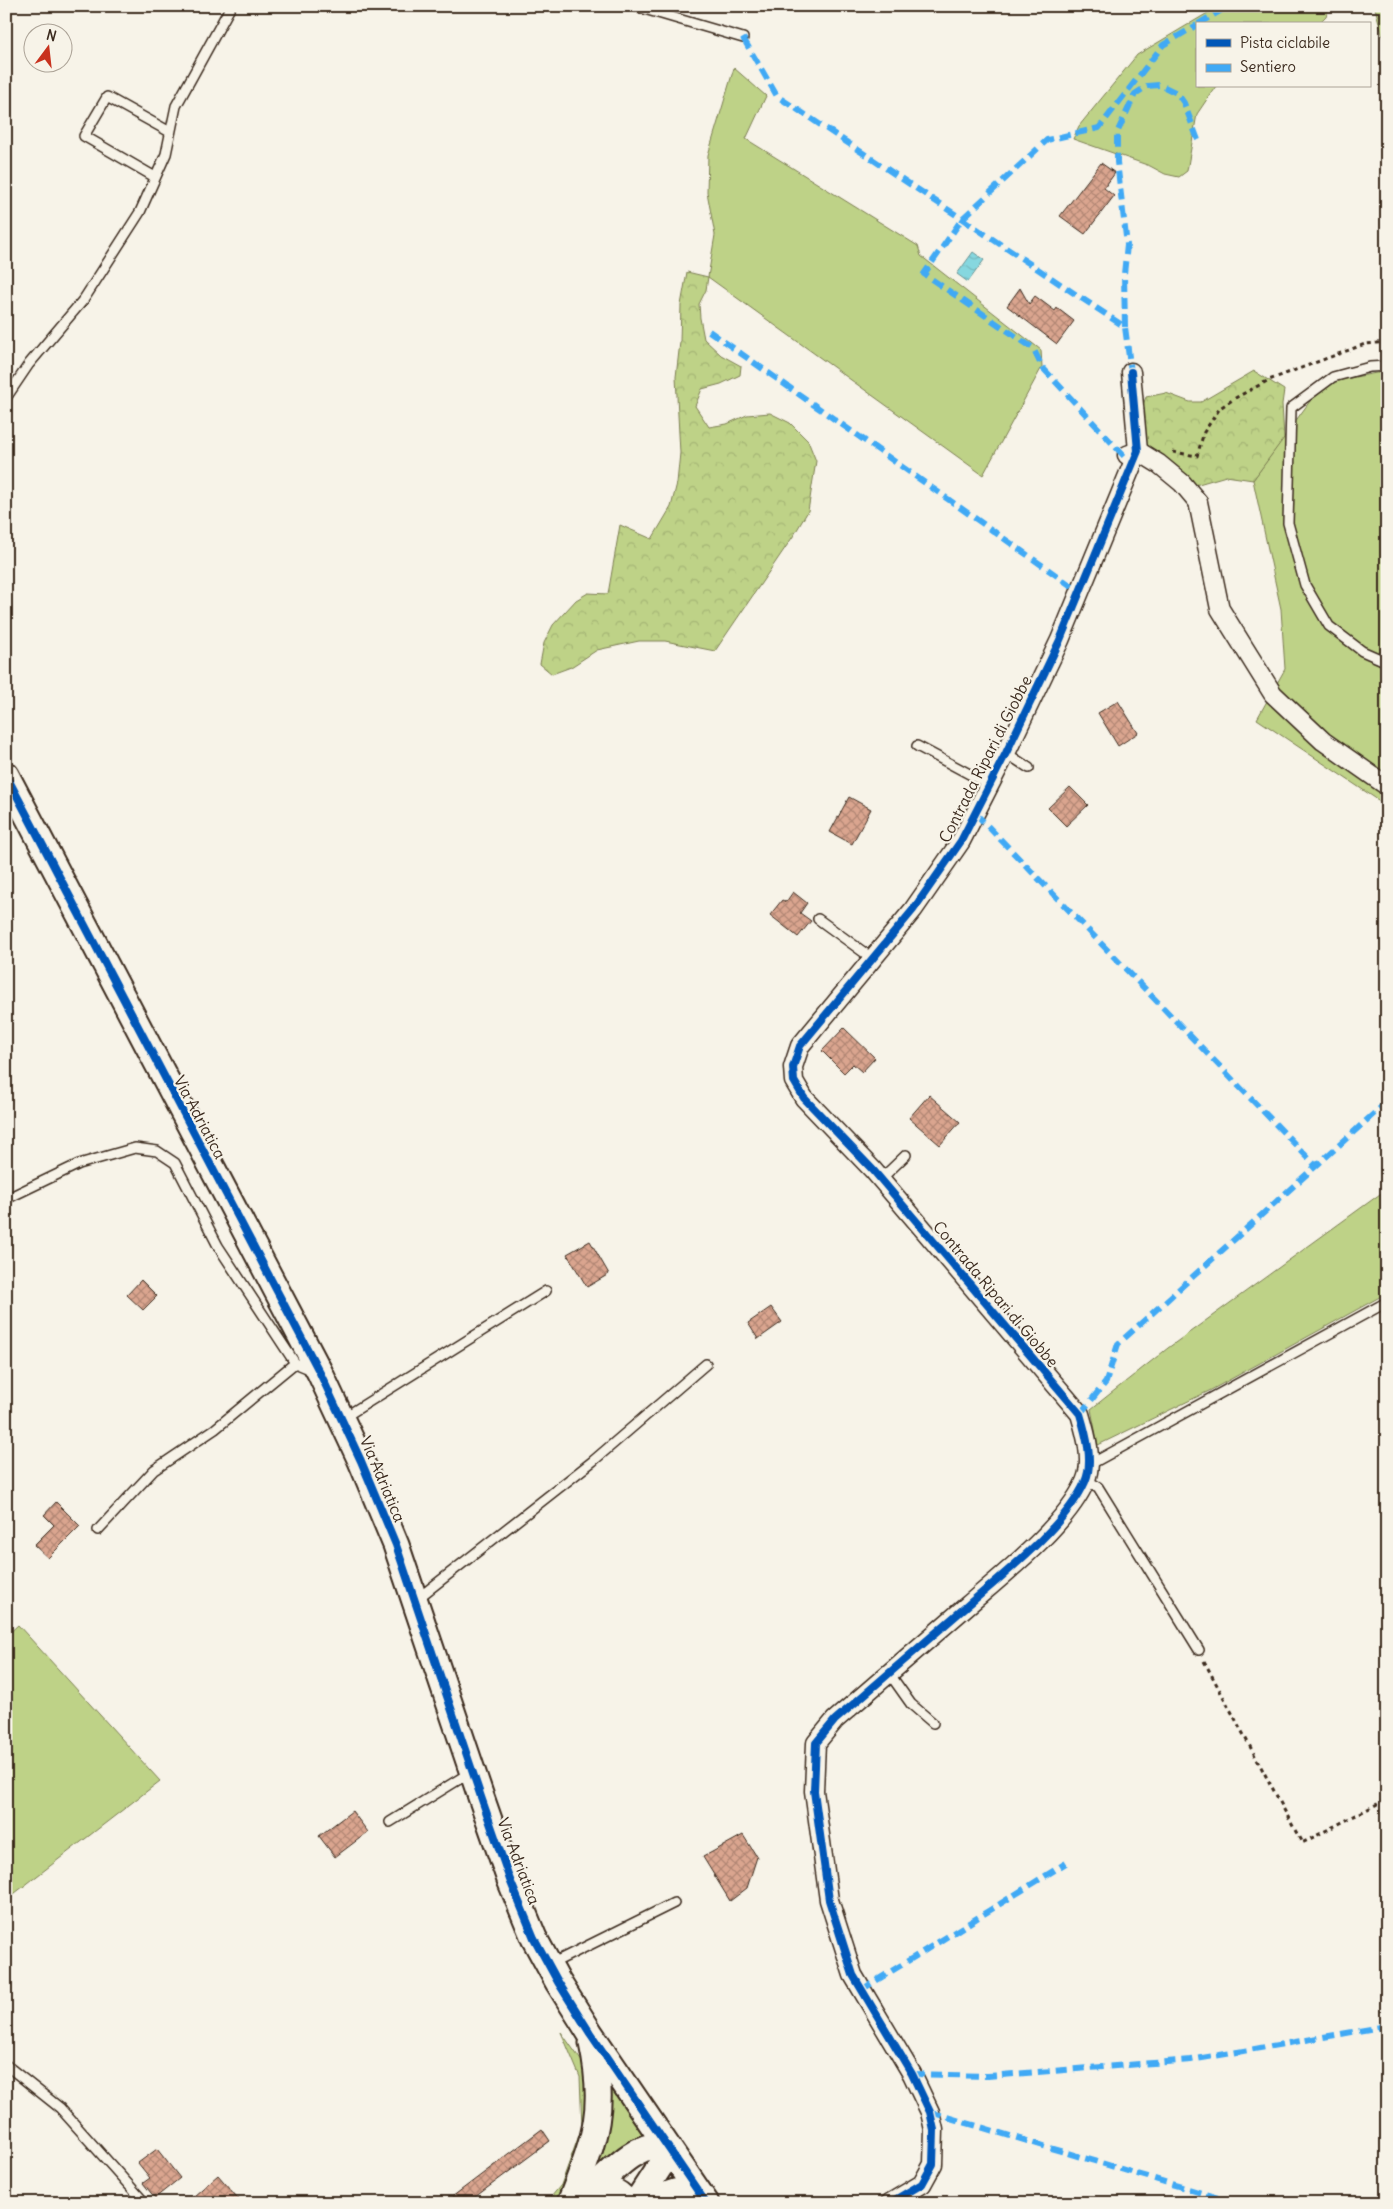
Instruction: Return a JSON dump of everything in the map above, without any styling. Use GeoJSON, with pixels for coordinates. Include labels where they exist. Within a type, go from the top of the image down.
{"type":"FeatureCollection","features":[{"type":"Feature","properties":{"kind":"main road","name":"Via Adriatica"},"geometry":{"type":"LineString","coordinates":[[6,775],[320,1373],[341,1419],[396,1545],[510,1880],[534,1938],[590,2033],[702,2197]]}},
{"type":"Feature","properties":{"kind":"main road"},"geometry":{"type":"LineString","coordinates":[[580,2200],[589,2155],[596,2133],[598,2113],[599,2088],[590,2033]]}},
{"type":"Feature","properties":{"kind":"main road"},"geometry":{"type":"LineString","coordinates":[[580,2200],[626,2159],[640,2150],[658,2144],[667,2147],[662,2163],[636,2203]]}},
{"type":"Feature","properties":{"kind":"main road"},"geometry":{"type":"LineString","coordinates":[[649,2203],[690,2189],[702,2197]]}},
{"type":"Feature","properties":{"kind":"main road"},"geometry":{"type":"LineString","coordinates":[[580,2200],[597,2190],[611,2190],[618,2194],[626,2203]]}},
{"type":"Feature","properties":{"kind":"street","name":"Contrada Ripari di Giobbe"},"geometry":{"type":"LineString","coordinates":[[1088,1473],[1086,1434],[1080,1414],[881,1179],[804,1098],[794,1081],[793,1067],[800,1046],[913,910],[961,841],[1006,753],[1060,640],[1136,454],[1131,372]]}},
{"type":"Feature","properties":{"kind":"street"},"geometry":{"type":"LineString","coordinates":[[1136,454],[1182,483],[1198,502],[1220,609],[1273,694],[1323,741],[1387,786]]}},
{"type":"Feature","properties":{"kind":"street"},"geometry":{"type":"LineString","coordinates":[[890,2203],[922,2184],[933,2164],[934,2130],[930,2112],[912,2074],[853,1975],[829,1900],[814,1791],[816,1743],[835,1720],[1033,1548],[1073,1503],[1088,1473]]}},
{"type":"Feature","properties":{"kind":"lane"},"geometry":{"type":"LineString","coordinates":[[6,398],[29,364],[84,299],[140,212],[166,154],[176,106],[232,6]]}},
{"type":"Feature","properties":{"kind":"lane"},"geometry":{"type":"LineString","coordinates":[[634,6],[743,38]]}},
{"type":"Feature","properties":{"kind":"lane"},"geometry":{"type":"LineString","coordinates":[[155,177],[84,136],[107,97],[170,132]]}},
{"type":"Feature","properties":{"kind":"lane"},"geometry":{"type":"LineString","coordinates":[[1387,366],[1370,367],[1333,377],[1291,408],[1288,523],[1305,585],[1329,626],[1362,650],[1387,662]]}},
{"type":"Feature","properties":{"kind":"lane"},"geometry":{"type":"LineString","coordinates":[[917,746],[990,785]]}},
{"type":"Feature","properties":{"kind":"lane"},"geometry":{"type":"LineString","coordinates":[[1006,753],[1029,768]]}},
{"type":"Feature","properties":{"kind":"lane"},"geometry":{"type":"LineString","coordinates":[[818,919],[873,959]]}},
{"type":"Feature","properties":{"kind":"lane"},"geometry":{"type":"LineString","coordinates":[[6,1199],[78,1164],[135,1148],[157,1150],[175,1163],[218,1246],[295,1363],[320,1373]]}},
{"type":"Feature","properties":{"kind":"lane"},"geometry":{"type":"LineString","coordinates":[[881,1179],[906,1154]]}},
{"type":"Feature","properties":{"kind":"lane"},"geometry":{"type":"LineString","coordinates":[[341,1419],[546,1291]]}},
{"type":"Feature","properties":{"kind":"lane"},"geometry":{"type":"LineString","coordinates":[[1199,1650],[1088,1473],[1387,1302]]}},
{"type":"Feature","properties":{"kind":"lane"},"geometry":{"type":"LineString","coordinates":[[98,1530],[154,1470],[215,1429],[295,1363]]}},
{"type":"Feature","properties":{"kind":"lane"},"geometry":{"type":"LineString","coordinates":[[415,1601],[593,1461],[706,1364]]}},
{"type":"Feature","properties":{"kind":"lane"},"geometry":{"type":"LineString","coordinates":[[890,1673],[911,1704],[932,1723]]}},
{"type":"Feature","properties":{"kind":"lane"},"geometry":{"type":"LineString","coordinates":[[390,1822],[472,1771]]}},
{"type":"Feature","properties":{"kind":"lane"},"geometry":{"type":"LineString","coordinates":[[549,1965],[674,1902]]}},
{"type":"Feature","properties":{"kind":"lane"},"geometry":{"type":"LineString","coordinates":[[6,2065],[60,2108],[145,2203]]}},
{"type":"Feature","properties":{"kind":"path"},"geometry":{"type":"LineString","coordinates":[[1136,454],[1151,448],[1197,456],[1204,432],[1220,408],[1237,397],[1269,380],[1365,344],[1387,342]]}},
{"type":"Feature","properties":{"kind":"path"},"geometry":{"type":"LineString","coordinates":[[1199,1650],[1302,1843],[1387,1800]]}},
{"type":"Feature","properties":{"kind":"green space"},"geometry":{"type":"Polygon","coordinates":[[[1216,6],[1330,6],[1326,16],[1320,22],[1196,22],[1196,88],[1215,88],[1197,114],[1187,171],[1179,177],[1165,174],[1150,166],[1073,139],[1079,126],[1137,55],[1216,8],[1216,6]]]}},
{"type":"Feature","properties":{"kind":"green space"},"geometry":{"type":"Polygon","coordinates":[[[1375,6],[1387,6],[1387,52],[1375,8],[1375,6]]]}},
{"type":"Feature","properties":{"kind":"green space"},"geometry":{"type":"Polygon","coordinates":[[[734,68],[766,96],[746,139],[918,246],[921,256],[1041,350],[1042,367],[983,475],[708,277],[715,235],[707,192],[708,155],[734,68]]]}},
{"type":"Feature","properties":{"kind":"green space"},"geometry":{"type":"Polygon","coordinates":[[[687,272],[708,277],[706,290],[699,304],[704,339],[721,355],[741,366],[740,375],[721,384],[702,389],[695,406],[709,427],[727,424],[747,415],[770,413],[790,423],[808,441],[816,461],[808,511],[794,535],[715,651],[665,641],[639,641],[597,650],[571,667],[552,674],[540,664],[544,643],[553,625],[576,600],[588,593],[608,594],[620,525],[652,539],[671,507],[677,483],[680,453],[676,377],[680,342],[681,305],[687,272]]]}},
{"type":"Feature","properties":{"kind":"green space"},"geometry":{"type":"Polygon","coordinates":[[[1254,371],[1284,390],[1282,404],[1284,438],[1253,480],[1226,476],[1195,485],[1143,445],[1138,418],[1146,397],[1166,393],[1190,402],[1201,402],[1254,371]]]}},
{"type":"Feature","properties":{"kind":"green space"},"geometry":{"type":"Polygon","coordinates":[[[1387,371],[1387,806],[1257,719],[1285,669],[1281,609],[1253,480],[1323,383],[1387,371]]]}},
{"type":"Feature","properties":{"kind":"green space"},"geometry":{"type":"Polygon","coordinates":[[[1387,1189],[1387,1293],[1211,1390],[1098,1445],[1091,1409],[1168,1348],[1387,1189]]]}},
{"type":"Feature","properties":{"kind":"green space"},"geometry":{"type":"Polygon","coordinates":[[[18,1625],[160,1781],[6,1900],[6,1636],[18,1625]]]}},
{"type":"Feature","properties":{"kind":"green space"},"geometry":{"type":"Polygon","coordinates":[[[561,2032],[585,2066],[594,2113],[582,2151],[556,2203],[546,2203],[561,2185],[582,2127],[580,2077],[561,2032]]]}},
{"type":"Feature","properties":{"kind":"green space"},"geometry":{"type":"Polygon","coordinates":[[[608,2081],[646,2135],[592,2174],[608,2081]]]}},
{"type":"Feature","properties":{"kind":"water"},"geometry":{"type":"Polygon","coordinates":[[[973,252],[984,260],[968,282],[957,274],[973,252]]]}},
{"type":"Feature","properties":{"kind":"building"},"geometry":{"type":"Polygon","coordinates":[[[1101,163],[1115,173],[1104,188],[1114,196],[1085,234],[1060,216],[1101,163]]]}},
{"type":"Feature","properties":{"kind":"building"},"geometry":{"type":"Polygon","coordinates":[[[1020,288],[1029,304],[1035,296],[1055,311],[1057,308],[1074,321],[1057,344],[1007,306],[1020,288]]]}},
{"type":"Feature","properties":{"kind":"building"},"geometry":{"type":"Polygon","coordinates":[[[1118,701],[1138,733],[1118,746],[1098,713],[1118,701]]]}},
{"type":"Feature","properties":{"kind":"building"},"geometry":{"type":"Polygon","coordinates":[[[1070,787],[1088,805],[1066,826],[1048,808],[1070,787]]]}},
{"type":"Feature","properties":{"kind":"building"},"geometry":{"type":"Polygon","coordinates":[[[849,797],[871,809],[852,844],[830,832],[849,797]]]}},
{"type":"Feature","properties":{"kind":"building"},"geometry":{"type":"Polygon","coordinates":[[[793,892],[807,903],[800,913],[811,921],[798,937],[770,915],[782,900],[786,902],[793,892]]]}},
{"type":"Feature","properties":{"kind":"building"},"geometry":{"type":"Polygon","coordinates":[[[844,1028],[875,1058],[862,1072],[853,1064],[844,1073],[822,1051],[844,1028]]]}},
{"type":"Feature","properties":{"kind":"building"},"geometry":{"type":"Polygon","coordinates":[[[929,1095],[960,1122],[940,1145],[909,1118],[929,1095]]]}},
{"type":"Feature","properties":{"kind":"building"},"geometry":{"type":"Polygon","coordinates":[[[590,1241],[609,1274],[587,1287],[567,1254],[590,1241]]]}},
{"type":"Feature","properties":{"kind":"building"},"geometry":{"type":"Polygon","coordinates":[[[141,1280],[157,1296],[143,1310],[127,1295],[141,1280]]]}},
{"type":"Feature","properties":{"kind":"building"},"geometry":{"type":"Polygon","coordinates":[[[771,1307],[782,1322],[758,1339],[748,1323],[771,1307]]]}},
{"type":"Feature","properties":{"kind":"building"},"geometry":{"type":"Polygon","coordinates":[[[56,1502],[80,1526],[48,1558],[34,1545],[54,1525],[44,1515],[56,1502]]]}},
{"type":"Feature","properties":{"kind":"building"},"geometry":{"type":"Polygon","coordinates":[[[352,1811],[368,1832],[335,1857],[319,1836],[352,1811]]]}},
{"type":"Feature","properties":{"kind":"building"},"geometry":{"type":"Polygon","coordinates":[[[743,1835],[757,1857],[747,1888],[730,1901],[703,1857],[743,1835]]]}},
{"type":"Feature","properties":{"kind":"building"},"geometry":{"type":"Polygon","coordinates":[[[542,2129],[550,2141],[467,2203],[444,2203],[542,2129]]]}},
{"type":"Feature","properties":{"kind":"building"},"geometry":{"type":"Polygon","coordinates":[[[157,2149],[180,2178],[155,2198],[143,2183],[150,2178],[138,2163],[157,2149]]]}},
{"type":"Feature","properties":{"kind":"building"},"geometry":{"type":"Polygon","coordinates":[[[218,2175],[242,2203],[186,2203],[218,2175]]]}},
{"type":"Feature","properties":{"kind":"marked path"},"geometry":{"type":"LineString","coordinates":[[1201,22],[1225,8],[1224,6]]}},
{"type":"Feature","properties":{"kind":"marked path"},"geometry":{"type":"LineString","coordinates":[[1124,456],[1042,367],[1033,348],[924,274],[962,219],[1047,140],[1099,128],[1163,45],[1196,26]]}},
{"type":"Feature","properties":{"kind":"marked path"},"geometry":{"type":"LineString","coordinates":[[743,38],[777,96],[1125,327],[1131,372]]}},
{"type":"Feature","properties":{"kind":"marked path"},"geometry":{"type":"LineString","coordinates":[[1125,327],[1124,274],[1127,245],[1117,162],[1117,133],[1135,94],[1147,86],[1160,85],[1177,93],[1184,103],[1198,140]]}},
{"type":"Feature","properties":{"kind":"marked path"},"geometry":{"type":"LineString","coordinates":[[709,331],[1080,592]]}},
{"type":"Feature","properties":{"kind":"marked path"},"geometry":{"type":"LineString","coordinates":[[975,813],[1316,1166]]}},
{"type":"Feature","properties":{"kind":"marked path"},"geometry":{"type":"LineString","coordinates":[[1080,1414],[1106,1382],[1118,1344],[1387,1102]]}},
{"type":"Feature","properties":{"kind":"marked path"},"geometry":{"type":"LineString","coordinates":[[861,1990],[1066,1863]]}},
{"type":"Feature","properties":{"kind":"marked path"},"geometry":{"type":"LineString","coordinates":[[912,2074],[988,2076],[1191,2060],[1387,2026]]}},
{"type":"Feature","properties":{"kind":"marked path"},"geometry":{"type":"LineString","coordinates":[[930,2112],[1235,2203]]}},
{"type":"Feature","properties":{"kind":"cycle path"},"geometry":{"type":"LineString","coordinates":[[890,2203],[922,2184],[933,2164],[934,2130],[930,2112],[912,2074],[853,1975],[829,1900],[814,1791],[816,1743],[835,1720],[1016,1564],[1049,1532],[1064,1515],[1085,1482],[1088,1474],[1089,1457],[1087,1439],[1080,1414],[873,1170],[804,1098],[794,1081],[793,1067],[800,1046],[913,910],[961,841],[1006,753],[1060,640],[1138,451],[1131,372]]}},
{"type":"Feature","properties":{"kind":"cycle path"},"geometry":{"type":"LineString","coordinates":[[6,775],[320,1373],[361,1461],[396,1545],[510,1880],[534,1938],[558,1982],[590,2033],[706,2203]]}}]}
